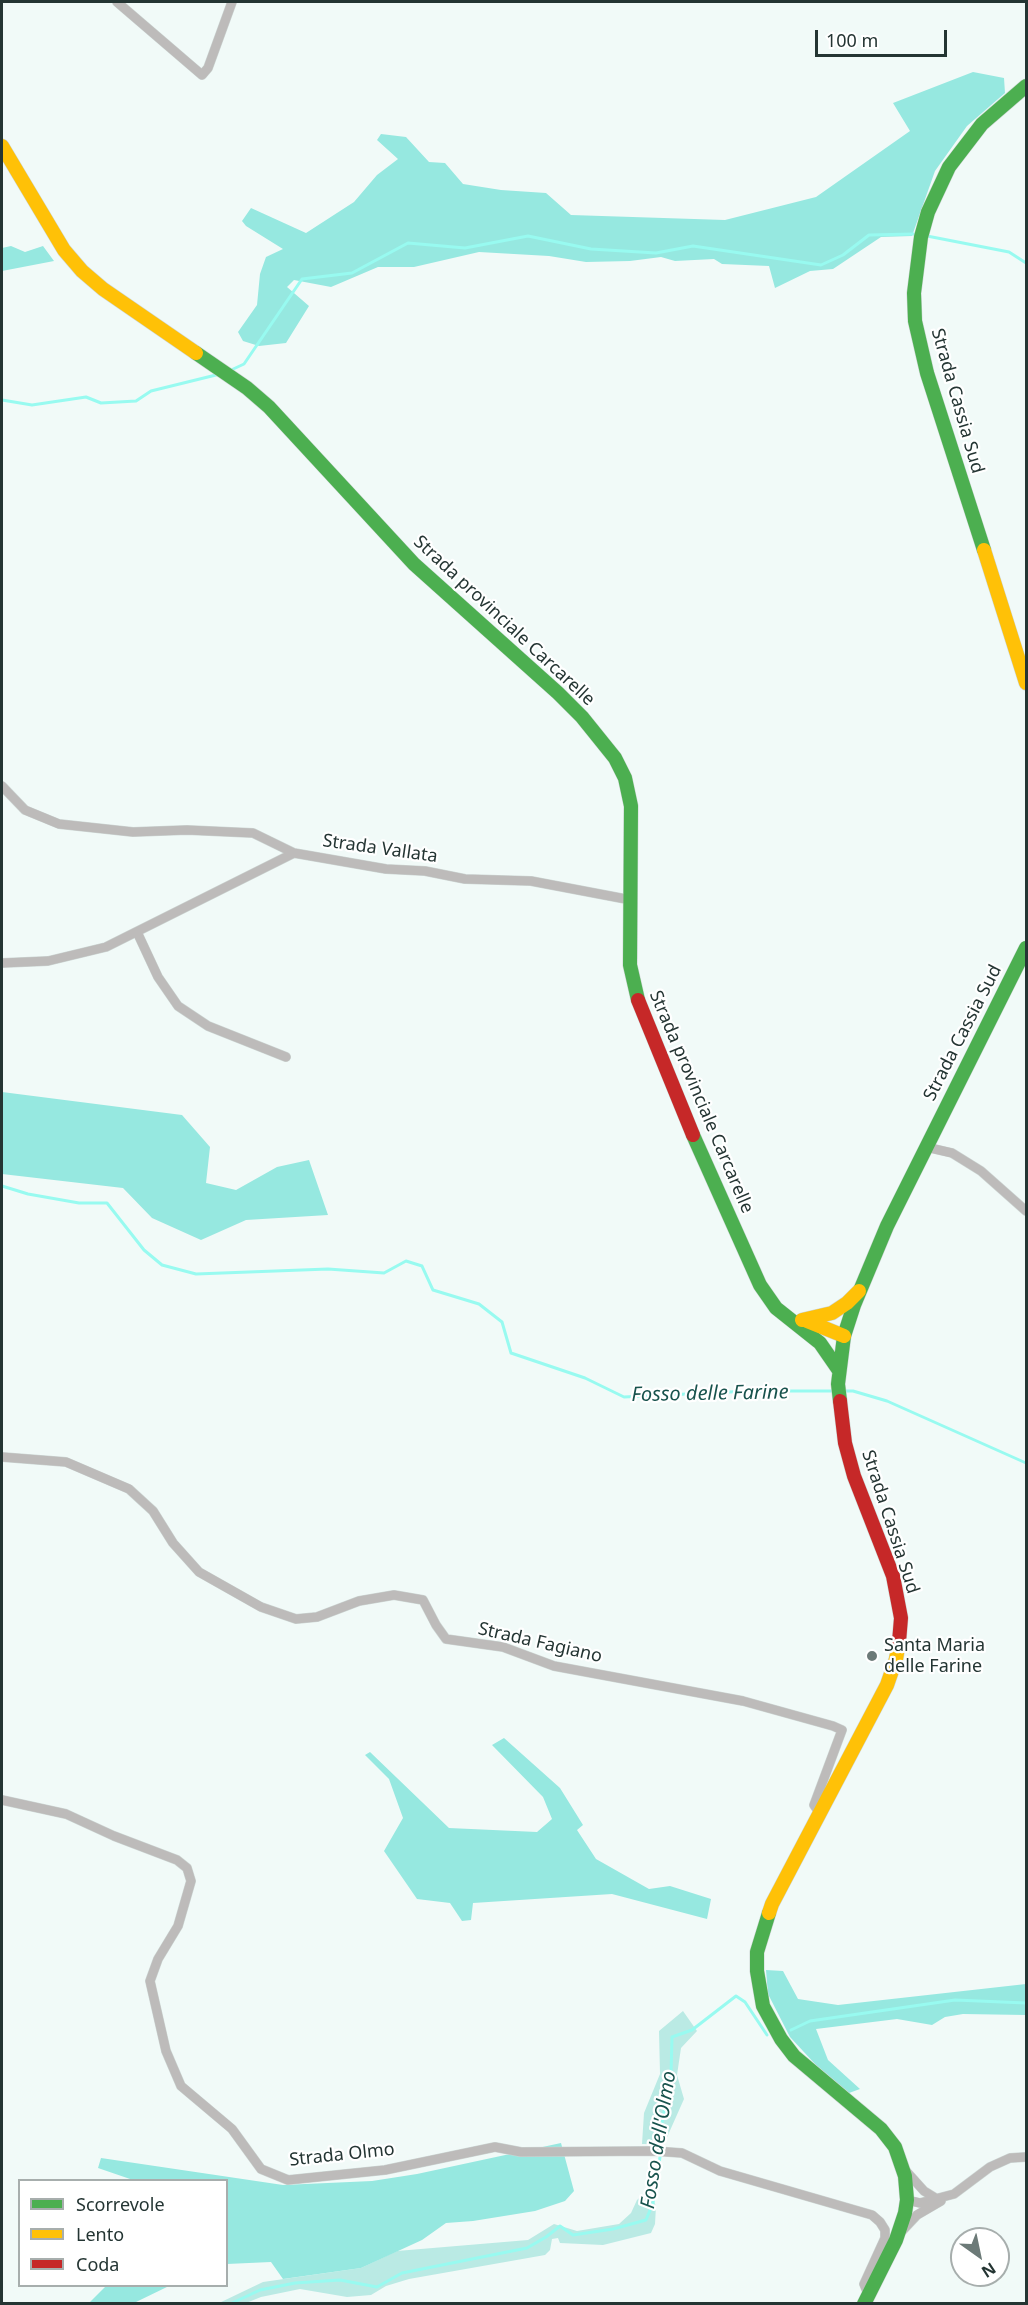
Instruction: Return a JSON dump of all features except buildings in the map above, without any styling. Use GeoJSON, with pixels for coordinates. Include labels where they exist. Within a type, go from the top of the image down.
{"type":"FeatureCollection","features":[{"type":"Feature","properties":{"kind":"main road","name":"Strada Cassia Sud"},"geometry":{"type":"LineString","coordinates":[[1026,86],[982,124],[949,167],[928,212],[921,237],[914,293],[915,321],[927,373],[1026,681]]}},
{"type":"Feature","properties":{"kind":"main road","name":"Strada provinciale Carcarelle"},"geometry":{"type":"LineString","coordinates":[[2,146],[64,250],[82,272],[258,397],[283,421],[414,564],[558,693],[607,747],[625,778],[630,796],[630,965],[635,994],[682,1109],[760,1285],[771,1303],[785,1316],[804,1326]]}},
{"type":"Feature","properties":{"kind":"main road","name":"Strada Cassia Sud"},"geometry":{"type":"LineString","coordinates":[[866,2299],[896,2240],[905,2214],[907,2200],[899,2159],[895,2147],[881,2129],[794,2056],[771,2023],[763,2006],[759,1988],[757,1952],[772,1904],[887,1686],[896,1659],[900,1635],[901,1618],[893,1576],[854,1476],[845,1443],[837,1384],[844,1336],[860,1289],[887,1226],[1026,948]]}},
{"type":"Feature","properties":{"kind":"main road"},"geometry":{"type":"LineString","coordinates":[[804,1326],[817,1318],[832,1314],[847,1304],[860,1289]]}},
{"type":"Feature","properties":{"kind":"main road"},"geometry":{"type":"LineString","coordinates":[[804,1326],[822,1337],[844,1336]]}},
{"type":"Feature","properties":{"kind":"main road"},"geometry":{"type":"LineString","coordinates":[[804,1326],[827,1351],[838,1369]]}},
{"type":"Feature","properties":{"kind":"street"},"geometry":{"type":"LineString","coordinates":[[117,2],[202,75],[208,68],[232,2]]}},
{"type":"Feature","properties":{"kind":"street","name":"Strada Vallata"},"geometry":{"type":"LineString","coordinates":[[2,786],[25,810],[59,824],[133,832],[187,830],[253,833],[294,853],[386,870],[425,871],[465,879],[531,880],[631,900]]}},
{"type":"Feature","properties":{"kind":"street"},"geometry":{"type":"LineString","coordinates":[[2,963],[48,961],[106,947],[294,853]]}},
{"type":"Feature","properties":{"kind":"street"},"geometry":{"type":"LineString","coordinates":[[137,932],[158,977],[178,1006],[207,1026],[286,1057]]}},
{"type":"Feature","properties":{"kind":"street"},"geometry":{"type":"LineString","coordinates":[[926,1147],[952,1153],[981,1171],[1026,1211]]}},
{"type":"Feature","properties":{"kind":"street","name":"Strada Fagiano"},"geometry":{"type":"LineString","coordinates":[[2,1457],[66,1462],[129,1489],[153,1511],[173,1543],[199,1572],[261,1608],[296,1619],[317,1617],[359,1601],[394,1595],[423,1600],[446,1639],[503,1647],[554,1666],[742,1701],[842,1730],[814,1805],[820,1814]]}},
{"type":"Feature","properties":{"kind":"street","name":"Strada Olmo"},"geometry":{"type":"LineString","coordinates":[[2,1800],[66,1814],[114,1836],[177,1860],[187,1868],[191,1881],[178,1926],[158,1959],[150,1981],[166,2051],[181,2086],[232,2129],[261,2169],[288,2180],[385,2170],[495,2147],[521,2152],[654,2151],[682,2153],[720,2171],[872,2215],[885,2230],[885,2238],[864,2284],[866,2299]]}},
{"type":"Feature","properties":{"kind":"street"},"geometry":{"type":"LineString","coordinates":[[896,2240],[917,2215],[954,2194],[990,2167],[1010,2158],[1026,2157]]}},
{"type":"Feature","properties":{"kind":"street"},"geometry":{"type":"LineString","coordinates":[[899,2159],[914,2181],[937,2199]]}},
{"type":"Feature","properties":{"kind":"street"},"geometry":{"type":"LineString","coordinates":[[907,2200],[920,2197],[937,2199],[954,2194]]}},
{"type":"Feature","properties":{"kind":"shaded area"},"geometry":{"type":"Polygon","coordinates":[[[973,72],[1004,78],[1005,93],[967,126],[935,171],[912,236],[881,237],[833,269],[810,271],[775,288],[769,266],[722,264],[714,259],[675,261],[661,257],[630,261],[586,262],[549,256],[479,252],[414,267],[378,267],[331,287],[294,280],[287,287],[309,306],[286,343],[259,346],[243,341],[238,332],[257,305],[260,274],[266,257],[283,249],[246,226],[242,221],[251,208],[306,233],[354,202],[377,175],[398,159],[377,140],[381,134],[406,137],[429,162],[445,163],[463,184],[501,190],[546,193],[571,215],[725,220],[816,197],[910,131],[893,103],[973,72]]]}},
{"type":"Feature","properties":{"kind":"shaded area"},"geometry":{"type":"Polygon","coordinates":[[[11,246],[25,252],[43,246],[54,261],[2,271],[2,248],[11,246]]]}},
{"type":"Feature","properties":{"kind":"shaded area"},"geometry":{"type":"Polygon","coordinates":[[[2,1092],[182,1115],[210,1147],[206,1183],[236,1190],[277,1167],[309,1160],[328,1215],[246,1220],[201,1240],[152,1218],[123,1188],[2,1174],[2,1092]]]}},
{"type":"Feature","properties":{"kind":"shaded area"},"geometry":{"type":"Polygon","coordinates":[[[504,1738],[560,1788],[583,1825],[577,1830],[596,1859],[649,1889],[670,1886],[711,1899],[707,1919],[612,1894],[473,1903],[471,1920],[462,1921],[450,1903],[417,1899],[384,1851],[403,1818],[389,1779],[365,1755],[370,1752],[449,1828],[537,1832],[552,1819],[543,1797],[492,1745],[504,1738]]]}},
{"type":"Feature","properties":{"kind":"shaded area"},"geometry":{"type":"Polygon","coordinates":[[[766,1970],[783,1971],[798,1999],[838,2005],[1026,1984],[1026,2015],[963,2014],[945,2017],[932,2025],[897,2019],[816,2029],[828,2060],[860,2089],[849,2093],[816,2065],[790,2037],[768,1994],[766,1970]]]}},
{"type":"Feature","properties":{"kind":"shaded area"},"geometry":{"type":"Polygon","coordinates":[[[683,2011],[697,2031],[681,2048],[677,2075],[684,2099],[664,2144],[642,2144],[644,2113],[660,2074],[659,2031],[683,2011]]]}},
{"type":"Feature","properties":{"kind":"shaded area"},"geometry":{"type":"Polygon","coordinates":[[[561,2143],[574,2191],[565,2201],[535,2211],[446,2223],[422,2240],[361,2268],[283,2279],[271,2262],[228,2264],[228,2179],[130,2179],[98,2168],[101,2158],[283,2185],[372,2181],[417,2174],[561,2143]]]}},
{"type":"Feature","properties":{"kind":"shaded area"},"geometry":{"type":"Polygon","coordinates":[[[648,2190],[656,2206],[655,2224],[651,2233],[603,2245],[560,2243],[558,2238],[552,2239],[550,2250],[545,2255],[409,2279],[386,2286],[371,2295],[347,2297],[300,2289],[261,2297],[246,2303],[217,2304],[263,2282],[361,2268],[397,2251],[528,2240],[554,2224],[577,2231],[619,2224],[631,2213],[637,2200],[648,2190]]]}},
{"type":"Feature","properties":{"kind":"shaded area"},"geometry":{"type":"Polygon","coordinates":[[[105,2287],[167,2287],[134,2303],[89,2303],[105,2287]]]}},
{"type":"Feature","properties":{"kind":"waterway"},"geometry":{"type":"LineString","coordinates":[[229,371],[244,364],[302,279],[352,273],[408,243],[465,248],[528,236],[591,249],[656,253],[693,246],[821,265],[843,255],[869,235],[914,234]]}},
{"type":"Feature","properties":{"kind":"waterway"},"geometry":{"type":"LineString","coordinates":[[927,236],[1009,252],[1026,263]]}},
{"type":"Feature","properties":{"kind":"waterway"},"geometry":{"type":"LineString","coordinates":[[2,400],[32,405],[86,397],[101,403],[136,401],[151,391],[220,374]]}},
{"type":"Feature","properties":{"kind":"waterway","name":"Fosso delle Farine"},"geometry":{"type":"LineString","coordinates":[[2,1186],[28,1194],[79,1203],[107,1203],[144,1250],[162,1265],[196,1274],[328,1269],[384,1273],[406,1261],[422,1266],[433,1290],[479,1304],[502,1322],[511,1353],[585,1378],[624,1397],[750,1391],[833,1391]]}},
{"type":"Feature","properties":{"kind":"waterway","name":"Fosso delle Farine"},"geometry":{"type":"LineString","coordinates":[[843,1391],[853,1391],[887,1401],[1026,1463]]}},
{"type":"Feature","properties":{"kind":"waterway","name":"Fosso dell'Olmo"},"geometry":{"type":"LineString","coordinates":[[230,2304],[260,2290],[295,2283],[340,2280],[377,2287],[402,2273],[527,2248],[560,2226],[573,2235],[613,2229],[646,2220],[653,2203],[660,2157],[659,2139],[671,2075],[672,2037],[692,2030],[736,1996],[745,2002],[767,2035]]}},
{"type":"Feature","properties":{"kind":"waterway","name":"Fosso dell'Olmo"},"geometry":{"type":"LineString","coordinates":[[791,2030],[810,2021],[955,2000],[1026,2003]]}},
{"type":"Feature","properties":{"kind":"traffic: fast"},"geometry":{"type":"LineString","coordinates":[[984,550],[927,373],[915,321],[914,293],[921,237],[928,212],[949,167],[982,124],[1026,86]]}},
{"type":"Feature","properties":{"kind":"traffic: fast"},"geometry":{"type":"LineString","coordinates":[[196,353],[247,388],[269,407],[414,564],[558,693],[582,717],[615,758],[625,778],[631,806],[630,965],[638,1000]]}},
{"type":"Feature","properties":{"kind":"traffic: fast"},"geometry":{"type":"LineString","coordinates":[[840,1401],[838,1384],[844,1336],[854,1305],[887,1226],[1026,948]]}},
{"type":"Feature","properties":{"kind":"traffic: fast"},"geometry":{"type":"LineString","coordinates":[[693,1135],[760,1285],[776,1308],[820,1343],[838,1369]]}},
{"type":"Feature","properties":{"kind":"traffic: fast"},"geometry":{"type":"LineString","coordinates":[[769,1913],[757,1952],[757,1971],[763,2006],[781,2039],[794,2056],[881,2129],[895,2147],[905,2176],[907,2200],[905,2213],[896,2240],[864,2304]]}},
{"type":"Feature","properties":{"kind":"traffic: slow"},"geometry":{"type":"LineString","coordinates":[[2,146],[64,250],[82,271],[103,289],[196,353]]}},
{"type":"Feature","properties":{"kind":"traffic: slow"},"geometry":{"type":"LineString","coordinates":[[984,550],[1026,683]]}},
{"type":"Feature","properties":{"kind":"traffic: slow"},"geometry":{"type":"LineString","coordinates":[[802,1320],[832,1313],[859,1291]]}},
{"type":"Feature","properties":{"kind":"traffic: slow"},"geometry":{"type":"LineString","coordinates":[[807,1321],[844,1336]]}},
{"type":"Feature","properties":{"kind":"traffic: slow"},"geometry":{"type":"LineString","coordinates":[[769,1913],[887,1685],[899,1642]]}},
{"type":"Feature","properties":{"kind":"traffic: jam"},"geometry":{"type":"LineString","coordinates":[[638,1000],[693,1135]]}},
{"type":"Feature","properties":{"kind":"traffic: jam"},"geometry":{"type":"LineString","coordinates":[[840,1401],[845,1443],[854,1476],[893,1576],[901,1618],[899,1642]]}},
{"type":"Feature","properties":{"kind":"place","name":"Santa Maria delle Farine"},"geometry":{"type":"Point","coordinates":[872,1656]}}]}
